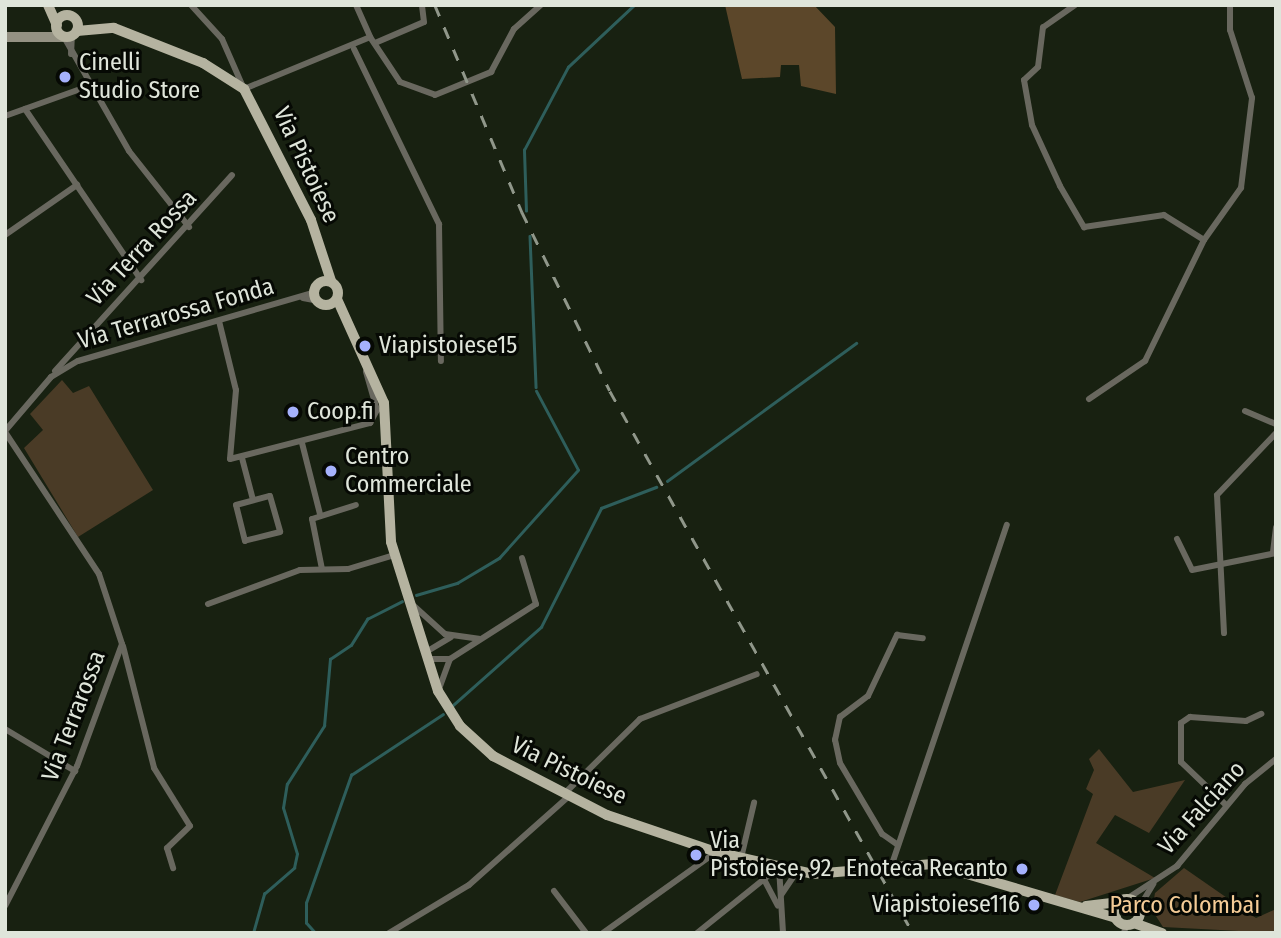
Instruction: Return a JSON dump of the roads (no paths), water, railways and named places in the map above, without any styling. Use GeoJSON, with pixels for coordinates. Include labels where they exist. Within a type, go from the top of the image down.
{"type":"FeatureCollection","features":[{"type":"Feature","properties":{"kind":"main road"},"geometry":{"type":"LineString","coordinates":[[48,5],[67,27]]}},
{"type":"Feature","properties":{"kind":"main road"},"geometry":{"type":"LineString","coordinates":[[56,5],[67,27]]}},
{"type":"Feature","properties":{"kind":"main road"},"geometry":{"type":"LineString","coordinates":[[5,37],[38,41],[67,27],[114,28],[203,63],[244,89]]}},
{"type":"Feature","properties":{"kind":"main road","name":"Via Pistoiese"},"geometry":{"type":"LineString","coordinates":[[244,89],[311,220],[323,261],[324,293],[350,329],[362,352],[387,418],[394,555],[438,691],[454,719],[484,749],[565,796],[716,852],[797,871],[850,874],[891,864],[933,864],[1116,918],[1128,927],[1159,932]]}},
{"type":"Feature","properties":{"kind":"main road"},"geometry":{"type":"LineString","coordinates":[[1116,918],[1123,900]]}},
{"type":"Feature","properties":{"kind":"main road","name":"Via Pistoiese"},"geometry":{"type":"LineString","coordinates":[[1076,907],[1123,900],[1140,909],[1159,932]]}},
{"type":"Feature","properties":{"kind":"main road"},"geometry":{"type":"LineString","coordinates":[[1128,927],[1140,909]]}},
{"type":"Feature","properties":{"kind":"street"},"geometry":{"type":"LineString","coordinates":[[191,5],[222,39],[244,89],[424,22],[422,5]]}},
{"type":"Feature","properties":{"kind":"street"},"geometry":{"type":"LineString","coordinates":[[356,5],[372,40],[400,82],[435,95],[491,72],[514,29],[541,5]]}},
{"type":"Feature","properties":{"kind":"street"},"geometry":{"type":"LineString","coordinates":[[1075,5],[1043,27],[1038,67],[1024,80],[1032,125],[1069,203],[1084,227],[1164,215],[1204,240]]}},
{"type":"Feature","properties":{"kind":"street"},"geometry":{"type":"LineString","coordinates":[[1089,399],[1145,361],[1204,240],[1241,188],[1252,140],[1250,80],[1230,30],[1230,5]]}},
{"type":"Feature","properties":{"kind":"street"},"geometry":{"type":"LineString","coordinates":[[67,27],[71,56],[89,86],[134,158],[189,227]]}},
{"type":"Feature","properties":{"kind":"street"},"geometry":{"type":"LineString","coordinates":[[354,49],[439,224],[441,361]]}},
{"type":"Feature","properties":{"kind":"street"},"geometry":{"type":"LineString","coordinates":[[5,116],[89,86]]}},
{"type":"Feature","properties":{"kind":"street"},"geometry":{"type":"LineString","coordinates":[[25,109],[141,280]]}},
{"type":"Feature","properties":{"kind":"street","name":"Via Terra Rossa"},"geometry":{"type":"LineString","coordinates":[[51,377],[80,340],[141,280],[232,175]]}},
{"type":"Feature","properties":{"kind":"street"},"geometry":{"type":"LineString","coordinates":[[5,235],[77,185]]}},
{"type":"Feature","properties":{"kind":"street","name":"Via Terrarossa Fonda"},"geometry":{"type":"LineString","coordinates":[[5,432],[51,377],[93,356],[324,293]]}},
{"type":"Feature","properties":{"kind":"street"},"geometry":{"type":"LineString","coordinates":[[219,321],[236,393],[226,452],[230,459],[302,443],[374,418],[362,352]]}},
{"type":"Feature","properties":{"kind":"street"},"geometry":{"type":"LineString","coordinates":[[80,340],[82,351],[93,356]]}},
{"type":"Feature","properties":{"kind":"street"},"geometry":{"type":"LineString","coordinates":[[1245,411],[1276,424]]}},
{"type":"Feature","properties":{"kind":"street","name":"Via Terrarossa"},"geometry":{"type":"LineString","coordinates":[[5,432],[99,574],[122,644],[75,771],[5,906]]}},
{"type":"Feature","properties":{"kind":"street"},"geometry":{"type":"LineString","coordinates":[[1224,633],[1217,495],[1276,433]]}},
{"type":"Feature","properties":{"kind":"street"},"geometry":{"type":"LineString","coordinates":[[302,443],[320,514]]}},
{"type":"Feature","properties":{"kind":"street"},"geometry":{"type":"LineString","coordinates":[[242,458],[253,500]]}},
{"type":"Feature","properties":{"kind":"street"},"geometry":{"type":"LineString","coordinates":[[271,496],[280,532],[245,541],[236,505],[253,500],[271,496]]}},
{"type":"Feature","properties":{"kind":"street"},"geometry":{"type":"LineString","coordinates":[[322,569],[311,520],[320,514],[356,505]]}},
{"type":"Feature","properties":{"kind":"street"},"geometry":{"type":"LineString","coordinates":[[891,864],[1007,526]]}},
{"type":"Feature","properties":{"kind":"street"},"geometry":{"type":"LineString","coordinates":[[1177,539],[1192,570],[1274,553],[1276,527]]}},
{"type":"Feature","properties":{"kind":"street"},"geometry":{"type":"LineString","coordinates":[[208,604],[300,570],[322,569],[394,555]]}},
{"type":"Feature","properties":{"kind":"street"},"geometry":{"type":"LineString","coordinates":[[438,691],[450,659],[538,601],[522,558]]}},
{"type":"Feature","properties":{"kind":"street"},"geometry":{"type":"LineString","coordinates":[[410,602],[451,637],[480,639]]}},
{"type":"Feature","properties":{"kind":"street"},"geometry":{"type":"LineString","coordinates":[[898,845],[882,834],[840,763],[835,740],[840,717],[868,696],[897,635],[923,638]]}},
{"type":"Feature","properties":{"kind":"street"},"geometry":{"type":"LineString","coordinates":[[427,656],[451,637]]}},
{"type":"Feature","properties":{"kind":"street"},"geometry":{"type":"LineString","coordinates":[[122,644],[155,768],[190,826],[169,845],[173,868]]}},
{"type":"Feature","properties":{"kind":"street"},"geometry":{"type":"LineString","coordinates":[[427,656],[450,659]]}},
{"type":"Feature","properties":{"kind":"street"},"geometry":{"type":"LineString","coordinates":[[389,933],[469,885],[565,796],[640,719],[757,674]]}},
{"type":"Feature","properties":{"kind":"street"},"geometry":{"type":"LineString","coordinates":[[1226,805],[1181,762],[1181,723],[1190,717],[1246,721],[1261,714]]}},
{"type":"Feature","properties":{"kind":"street"},"geometry":{"type":"LineString","coordinates":[[5,729],[75,771]]}},
{"type":"Feature","properties":{"kind":"street","name":"Via Falciano"},"geometry":{"type":"LineString","coordinates":[[1123,900],[1156,881],[1181,862],[1226,805],[1276,759]]}},
{"type":"Feature","properties":{"kind":"street"},"geometry":{"type":"LineString","coordinates":[[741,858],[754,803]]}},
{"type":"Feature","properties":{"kind":"street"},"geometry":{"type":"LineString","coordinates":[[603,933],[716,852]]}},
{"type":"Feature","properties":{"kind":"street"},"geometry":{"type":"LineString","coordinates":[[754,862],[769,880],[780,911]]}},
{"type":"Feature","properties":{"kind":"street"},"geometry":{"type":"LineString","coordinates":[[697,933],[769,880],[779,867]]}},
{"type":"Feature","properties":{"kind":"street"},"geometry":{"type":"LineString","coordinates":[[779,867],[783,933]]}},
{"type":"Feature","properties":{"kind":"street"},"geometry":{"type":"LineString","coordinates":[[780,911],[785,885],[797,871]]}},
{"type":"Feature","properties":{"kind":"street","name":"Via Falciano"},"geometry":{"type":"LineString","coordinates":[[1140,909],[1156,881]]}},
{"type":"Feature","properties":{"kind":"street"},"geometry":{"type":"LineString","coordinates":[[554,891],[586,933]]}},
{"type":"Feature","properties":{"kind":"waterway"},"geometry":{"type":"LineString","coordinates":[[526,211],[524,150],[568,67],[634,5]]}},
{"type":"Feature","properties":{"kind":"waterway"},"geometry":{"type":"LineString","coordinates":[[530,236],[536,387]]}},
{"type":"Feature","properties":{"kind":"waterway"},"geometry":{"type":"LineString","coordinates":[[667,481],[856,343]]}},
{"type":"Feature","properties":{"kind":"waterway"},"geometry":{"type":"LineString","coordinates":[[416,595],[457,583],[499,558],[578,470],[536,391]]}},
{"type":"Feature","properties":{"kind":"waterway"},"geometry":{"type":"LineString","coordinates":[[452,706],[541,627],[601,508],[656,487]]}},
{"type":"Feature","properties":{"kind":"waterway"},"geometry":{"type":"LineString","coordinates":[[253,933],[264,894],[294,868],[297,854],[283,808],[287,784],[324,726],[330,659],[351,645],[367,619],[402,601]]}},
{"type":"Feature","properties":{"kind":"waterway"},"geometry":{"type":"LineString","coordinates":[[315,933],[306,923],[306,903],[351,775],[443,714]]}},
{"type":"Feature","properties":{"kind":"railway"},"geometry":{"type":"LineString","coordinates":[[435,5],[522,212],[610,391],[913,933]]}},
{"type":"Feature","properties":{"kind":"place","name":"Cinelli Studio Store"},"geometry":{"type":"Point","coordinates":[65,77]}},
{"type":"Feature","properties":{"kind":"place","name":"Viapistoiese15"},"geometry":{"type":"Point","coordinates":[365,346]}},
{"type":"Feature","properties":{"kind":"place","name":"Coop.fi"},"geometry":{"type":"Point","coordinates":[293,412]}},
{"type":"Feature","properties":{"kind":"place","name":"Centro Commerciale"},"geometry":{"type":"Point","coordinates":[331,471]}},
{"type":"Feature","properties":{"kind":"place","name":"Via Pistoiese, 92"},"geometry":{"type":"Point","coordinates":[696,855]}},
{"type":"Feature","properties":{"kind":"place","name":"Enoteca Recanto"},"geometry":{"type":"Point","coordinates":[1022,869]}},
{"type":"Feature","properties":{"kind":"place","name":"Viapistoiese116"},"geometry":{"type":"Point","coordinates":[1034,905]}},
{"type":"Feature","properties":{"kind":"park label","name":"Parco Colombai"},"geometry":{"type":"Point","coordinates":[1185,906]}}]}
